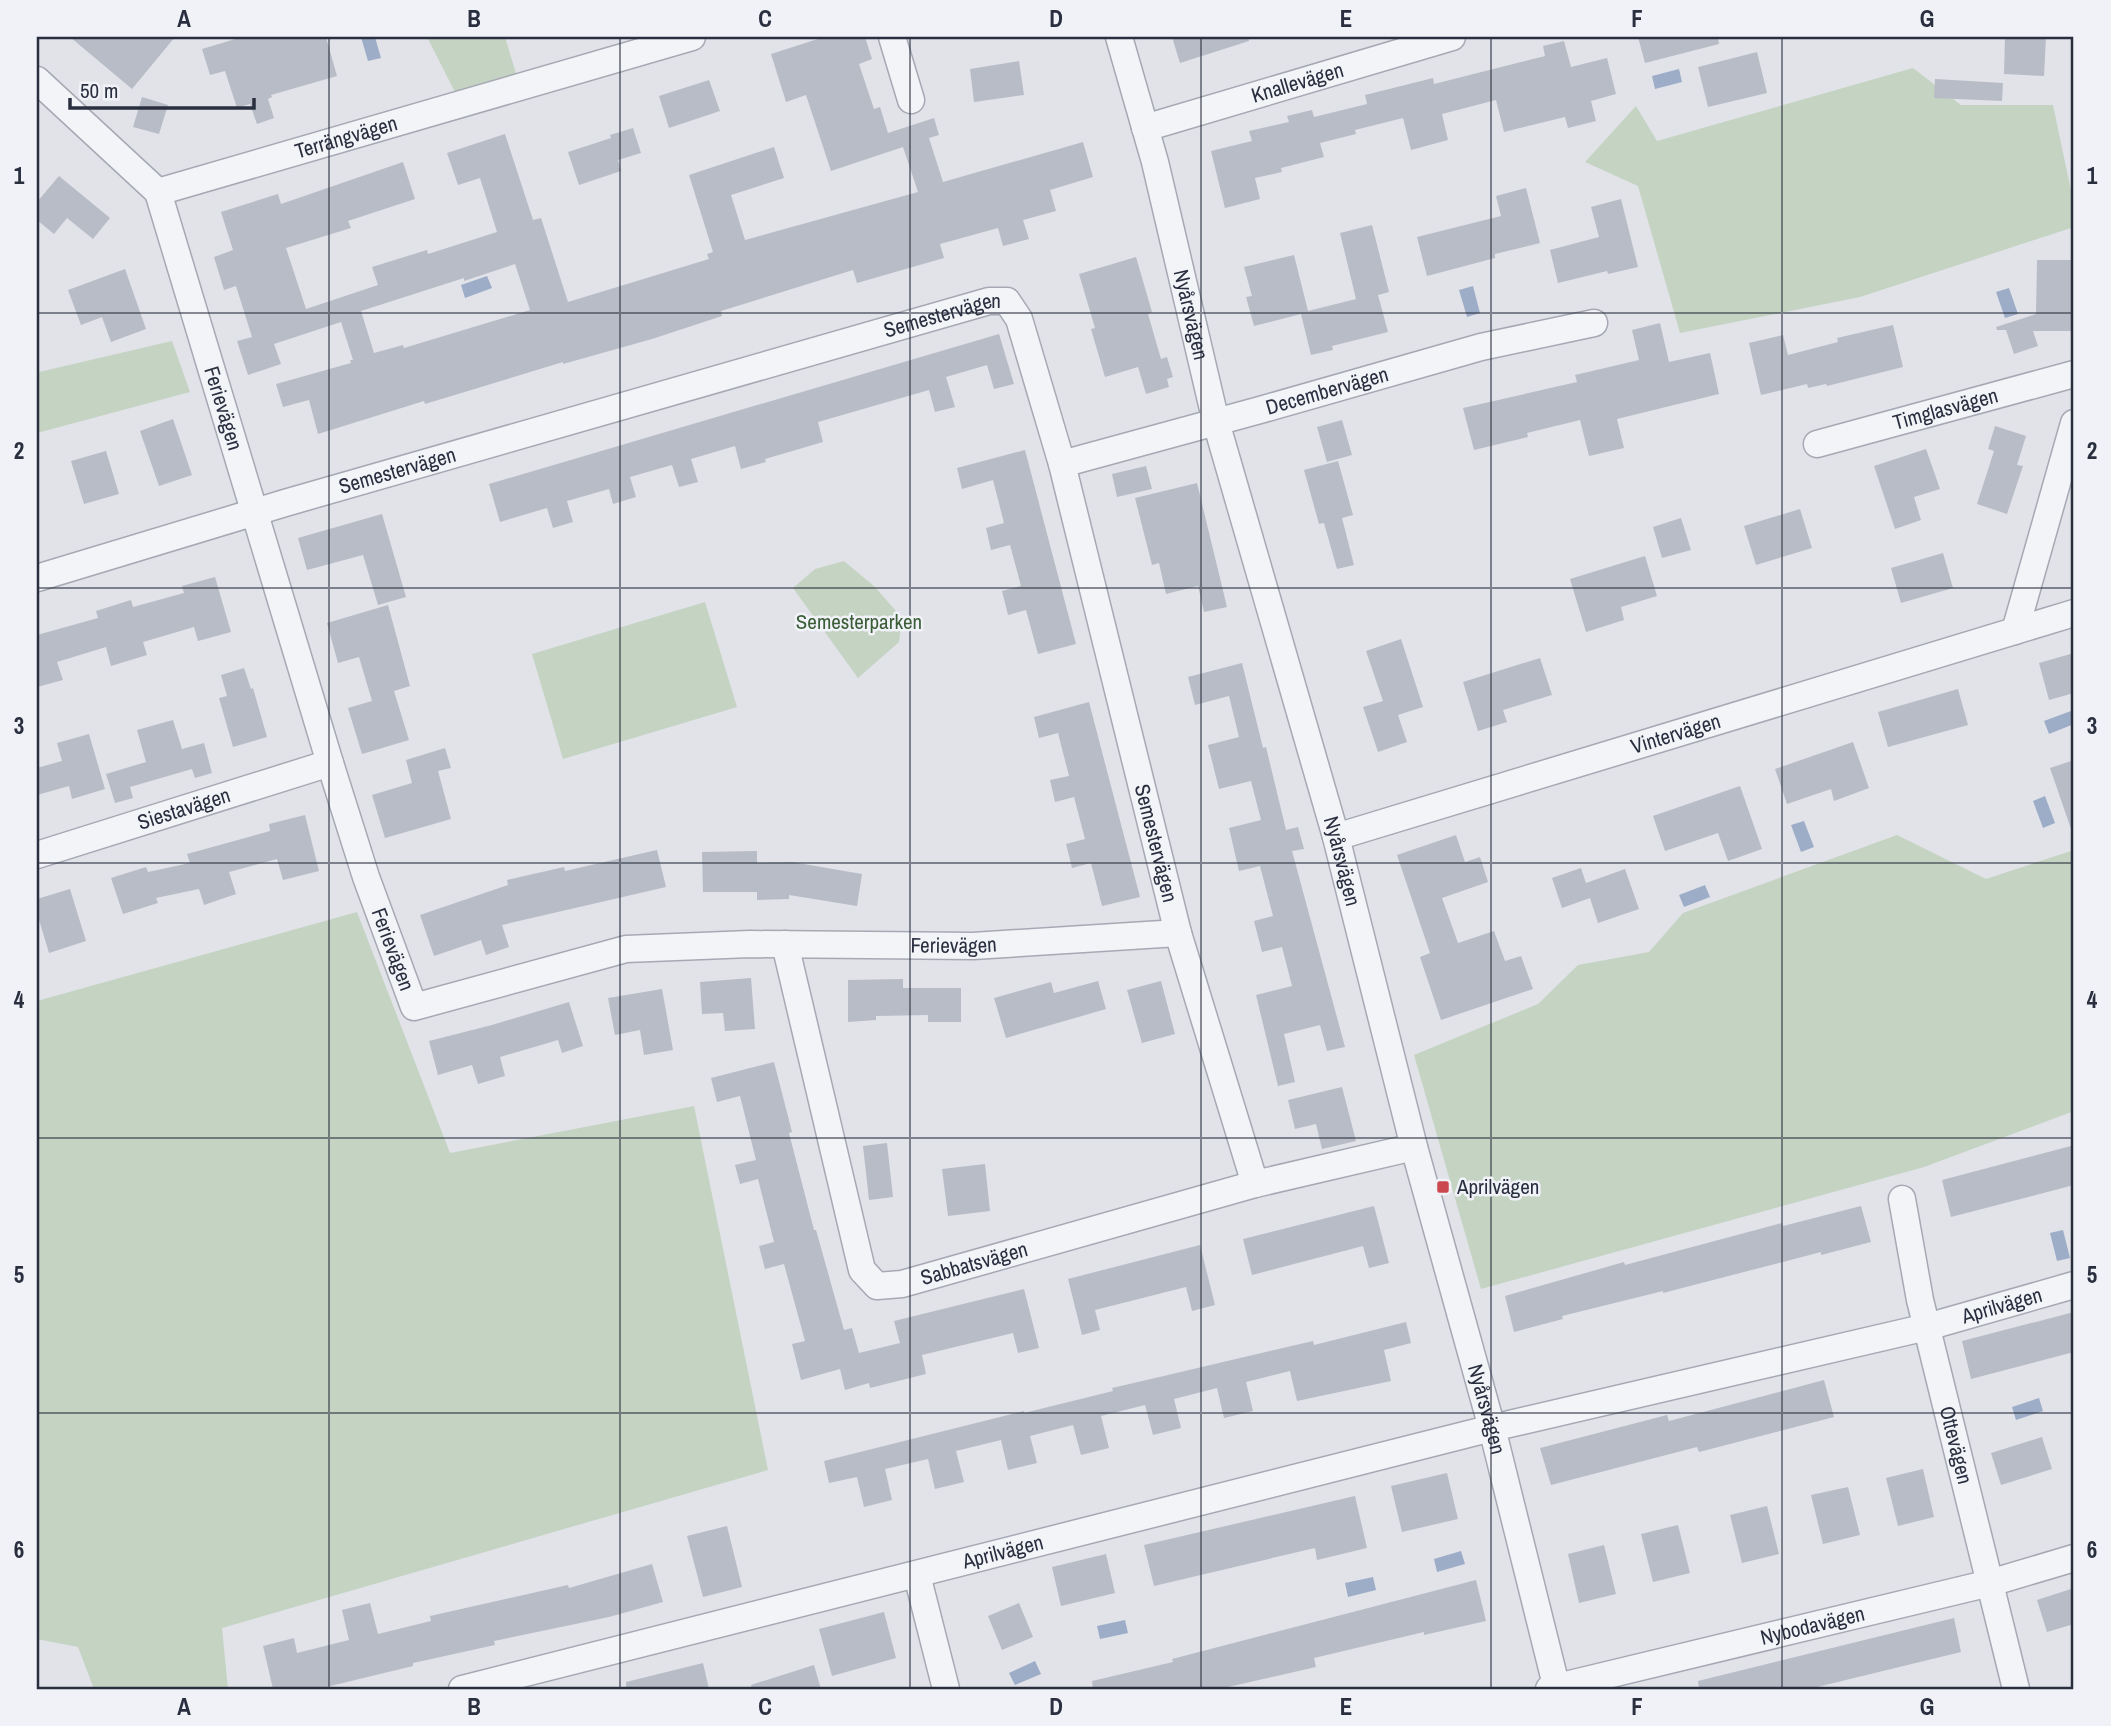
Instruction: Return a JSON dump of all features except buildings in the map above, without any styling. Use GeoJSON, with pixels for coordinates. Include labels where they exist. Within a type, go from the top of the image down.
{"type":"FeatureCollection","features":[{"type":"Feature","properties":{"kind":"street","name":"Terrängvägen"},"geometry":{"type":"LineString","coordinates":[[158,192],[692,37]]}},
{"type":"Feature","properties":{"kind":"street"},"geometry":{"type":"LineString","coordinates":[[891,37],[911,100]]}},
{"type":"Feature","properties":{"kind":"street","name":"Nyårsvägen"},"geometry":{"type":"LineString","coordinates":[[1119,37],[1145,128],[1216,422],[1336,837],[1414,1147],[1492,1428],[1554,1689]]}},
{"type":"Feature","properties":{"kind":"street","name":"Knallevägen"},"geometry":{"type":"LineString","coordinates":[[1145,128],[1451,37]]}},
{"type":"Feature","properties":{"kind":"street"},"geometry":{"type":"LineString","coordinates":[[37,80],[158,192]]}},
{"type":"Feature","properties":{"kind":"street","name":"Ferievägen"},"geometry":{"type":"LineString","coordinates":[[158,192],[330,763],[366,877],[414,1007],[626,949],[785,944],[973,946],[1178,933]]}},
{"type":"Feature","properties":{"kind":"street","name":"Semestervägen"},"geometry":{"type":"LineString","coordinates":[[37,578],[254,512],[989,301],[1007,301],[1019,319],[1062,464],[1178,933],[1255,1184]]}},
{"type":"Feature","properties":{"kind":"street","name":"Decembervägen"},"geometry":{"type":"LineString","coordinates":[[1062,464],[1481,347],[1594,323]]}},
{"type":"Feature","properties":{"kind":"street","name":"Timglasvägen"},"geometry":{"type":"LineString","coordinates":[[1817,444],[2074,374]]}},
{"type":"Feature","properties":{"kind":"street"},"geometry":{"type":"LineString","coordinates":[[2015,631],[2074,424]]}},
{"type":"Feature","properties":{"kind":"street","name":"Vintervägen"},"geometry":{"type":"LineString","coordinates":[[1336,837],[2074,613]]}},
{"type":"Feature","properties":{"kind":"street","name":"Siestavägen"},"geometry":{"type":"LineString","coordinates":[[37,855],[330,763]]}},
{"type":"Feature","properties":{"kind":"street","name":"Sabbatsvägen"},"geometry":{"type":"LineString","coordinates":[[785,944],[862,1270],[877,1286],[902,1284],[1255,1184],[1414,1147]]}},
{"type":"Feature","properties":{"kind":"street","name":"Ottevägen"},"geometry":{"type":"LineString","coordinates":[[1902,1199],[1927,1327],[2016,1689]]}},
{"type":"Feature","properties":{"kind":"street","name":"Aprilvägen"},"geometry":{"type":"LineString","coordinates":[[462,1689],[1492,1428],[1927,1327],[2074,1285]]}},
{"type":"Feature","properties":{"kind":"street","name":"Nybodavägen"},"geometry":{"type":"LineString","coordinates":[[1554,1689],[1990,1583],[2074,1558]]}},
{"type":"Feature","properties":{"kind":"street"},"geometry":{"type":"LineString","coordinates":[[917,1575],[946,1689]]}},
{"type":"Feature","properties":{"kind":"green space"},"geometry":{"type":"Polygon","coordinates":[[[427,37],[505,37],[518,80],[458,98],[427,37]]]}},
{"type":"Feature","properties":{"kind":"green space"},"geometry":{"type":"Polygon","coordinates":[[[1913,68],[1961,105],[2053,105],[2074,205],[2074,227],[1860,297],[1680,333],[1638,186],[1585,162],[1636,106],[1657,141],[1913,68]]]}},
{"type":"Feature","properties":{"kind":"green space"},"geometry":{"type":"Polygon","coordinates":[[[172,341],[190,392],[37,433],[37,361],[39,372],[172,341]]]}},
{"type":"Feature","properties":{"kind":"green space","name":"Semesterparken"},"geometry":{"type":"Polygon","coordinates":[[[844,561],[875,587],[902,618],[899,642],[858,678],[793,588],[815,569],[844,561]]]}},
{"type":"Feature","properties":{"kind":"green space"},"geometry":{"type":"Polygon","coordinates":[[[705,602],[737,707],[563,759],[532,654],[705,602]]]}},
{"type":"Feature","properties":{"kind":"green space"},"geometry":{"type":"Polygon","coordinates":[[[1897,835],[1986,879],[2074,850],[2074,1111],[1924,1167],[1481,1289],[1414,1055],[1538,1004],[1578,965],[1649,952],[1683,913],[1897,835]]]}},
{"type":"Feature","properties":{"kind":"green space"},"geometry":{"type":"Polygon","coordinates":[[[357,912],[450,1153],[694,1106],[768,1470],[222,1628],[228,1689],[94,1689],[78,1647],[37,1639],[37,1001],[357,912]]]}},
{"type":"Feature","properties":{"kind":"water"},"geometry":{"type":"Polygon","coordinates":[[[361,37],[375,37],[381,58],[368,61],[361,37]]]}},
{"type":"Feature","properties":{"kind":"water"},"geometry":{"type":"Polygon","coordinates":[[[1679,69],[1682,82],[1655,89],[1652,76],[1679,69]]]}},
{"type":"Feature","properties":{"kind":"water"},"geometry":{"type":"Polygon","coordinates":[[[487,276],[492,288],[465,298],[461,285],[487,276]]]}},
{"type":"Feature","properties":{"kind":"water"},"geometry":{"type":"Polygon","coordinates":[[[1473,286],[1480,313],[1467,317],[1459,290],[1473,286]]]}},
{"type":"Feature","properties":{"kind":"water"},"geometry":{"type":"Polygon","coordinates":[[[2009,288],[2018,314],[2005,318],[1996,292],[2009,288]]]}},
{"type":"Feature","properties":{"kind":"water"},"geometry":{"type":"Polygon","coordinates":[[[2071,711],[2074,724],[2049,734],[2044,721],[2071,711]]]}},
{"type":"Feature","properties":{"kind":"water"},"geometry":{"type":"Polygon","coordinates":[[[2045,796],[2055,823],[2043,828],[2033,801],[2045,796]]]}},
{"type":"Feature","properties":{"kind":"water"},"geometry":{"type":"Polygon","coordinates":[[[1804,821],[1814,847],[1801,852],[1791,825],[1804,821]]]}},
{"type":"Feature","properties":{"kind":"water"},"geometry":{"type":"Polygon","coordinates":[[[1705,885],[1710,897],[1684,907],[1679,895],[1705,885]]]}},
{"type":"Feature","properties":{"kind":"water"},"geometry":{"type":"Polygon","coordinates":[[[2063,1230],[2070,1258],[2057,1261],[2050,1233],[2063,1230]]]}},
{"type":"Feature","properties":{"kind":"water"},"geometry":{"type":"Polygon","coordinates":[[[2039,1398],[2043,1411],[2016,1420],[2012,1407],[2039,1398]]]}},
{"type":"Feature","properties":{"kind":"water"},"geometry":{"type":"Polygon","coordinates":[[[1461,1551],[1465,1564],[1437,1572],[1434,1559],[1461,1551]]]}},
{"type":"Feature","properties":{"kind":"water"},"geometry":{"type":"Polygon","coordinates":[[[1373,1577],[1376,1590],[1348,1597],[1345,1583],[1373,1577]]]}},
{"type":"Feature","properties":{"kind":"water"},"geometry":{"type":"Polygon","coordinates":[[[1125,1620],[1128,1633],[1100,1639],[1097,1626],[1125,1620]]]}},
{"type":"Feature","properties":{"kind":"water"},"geometry":{"type":"Polygon","coordinates":[[[1035,1661],[1041,1674],[1015,1685],[1009,1673],[1035,1661]]]}},
{"type":"Feature","properties":{"kind":"place","name":"Aprilvägen"},"geometry":{"type":"Point","coordinates":[1443,1187]}}]}
